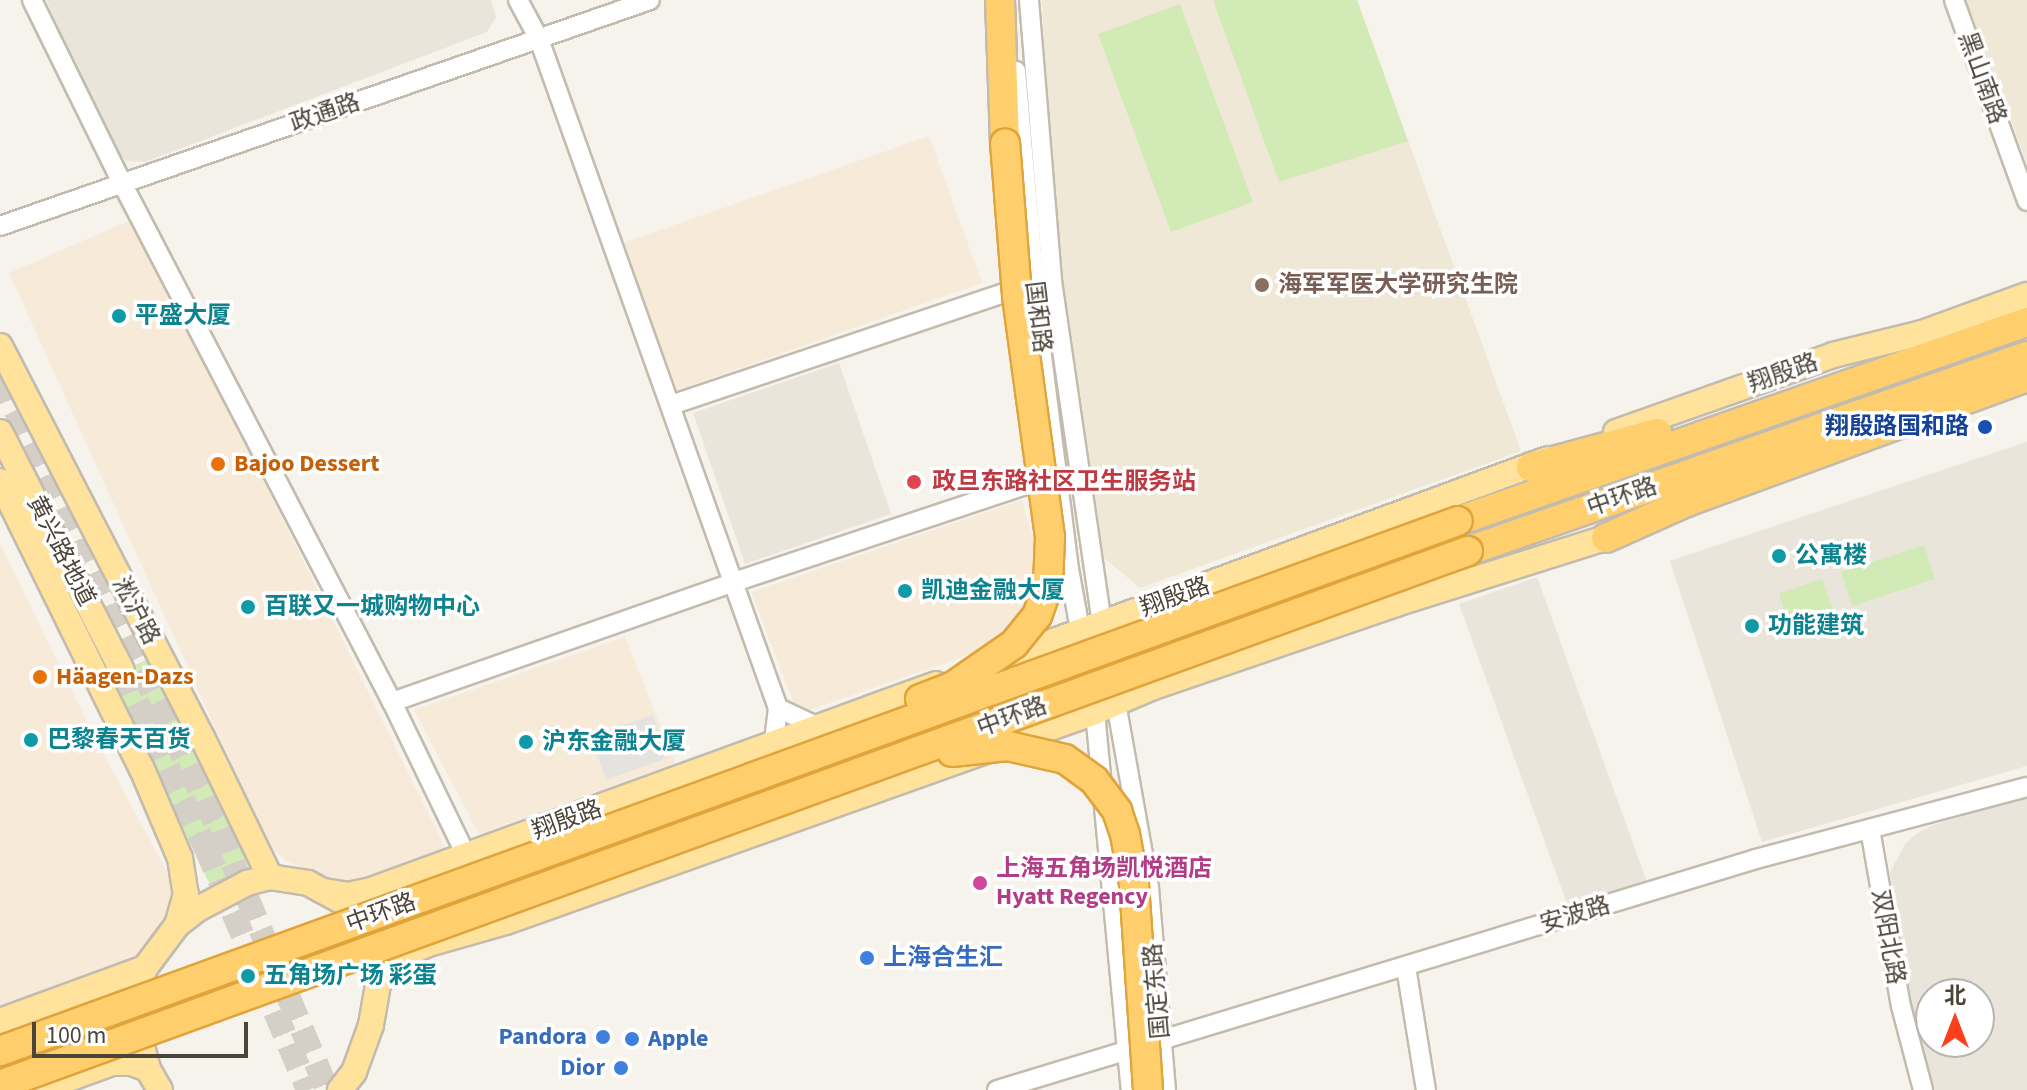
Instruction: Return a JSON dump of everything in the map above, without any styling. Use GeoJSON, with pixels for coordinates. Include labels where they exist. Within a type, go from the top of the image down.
{"type":"FeatureCollection","features":[{"type":"Feature","properties":{"kind":"highway"},"geometry":{"type":"LineString","coordinates":[[472,867],[952,687],[1000,656],[1027,631],[1048,585],[1050,537],[1017,295],[1005,143],[1000,0]]}},
{"type":"Feature","properties":{"kind":"highway","name":"中环路"},"geometry":{"type":"LineString","coordinates":[[0,1051],[472,867],[2027,322]]}},
{"type":"Feature","properties":{"kind":"highway"},"geometry":{"type":"LineString","coordinates":[[1531,467],[1931,356]]}},
{"type":"Feature","properties":{"kind":"highway","name":"中环路"},"geometry":{"type":"LineString","coordinates":[[0,1085],[1468,551],[2027,356]]}},
{"type":"Feature","properties":{"kind":"highway"},"geometry":{"type":"LineString","coordinates":[[1606,538],[1687,502],[2027,377]]}},
{"type":"Feature","properties":{"kind":"highway"},"geometry":{"type":"LineString","coordinates":[[489,909],[685,846],[940,754],[986,746],[1047,753],[1065,759],[1094,780],[1117,811],[1125,834],[1134,884],[1148,1090]]}},
{"type":"Feature","properties":{"kind":"main road","name":"翔殷路"},"geometry":{"type":"LineString","coordinates":[[324,891],[348,895],[472,867],[774,743],[1531,467],[1575,447],[1819,360],[1922,333],[2027,295]]}},
{"type":"Feature","properties":{"kind":"main road","name":"淞沪路"},"geometry":{"type":"LineString","coordinates":[[0,346],[202,737],[270,877]]}},
{"type":"Feature","properties":{"kind":"main road"},"geometry":{"type":"LineString","coordinates":[[379,979],[400,957],[425,945],[630,860],[1104,701],[1675,518],[2027,390]]}},
{"type":"Feature","properties":{"kind":"main road","name":"黄兴路地道"},"geometry":{"type":"LineString","coordinates":[[0,432],[122,670]]}},
{"type":"Feature","properties":{"kind":"main road"},"geometry":{"type":"LineString","coordinates":[[0,481],[142,769],[180,858],[186,894],[177,925]]}},
{"type":"Feature","properties":{"kind":"main road"},"geometry":{"type":"LineString","coordinates":[[154,1080],[134,1015],[135,994],[145,968],[177,925],[225,893],[270,877],[290,879],[324,891],[358,914],[375,950],[379,979],[371,1025],[350,1084]]}},
{"type":"Feature","properties":{"kind":"main road"},"geometry":{"type":"LineString","coordinates":[[0,1021],[145,968]]}},
{"type":"Feature","properties":{"kind":"main road"},"geometry":{"type":"LineString","coordinates":[[38,1090],[112,1063],[131,1063],[154,1080]]}},
{"type":"Feature","properties":{"kind":"street"},"geometry":{"type":"LineString","coordinates":[[32,0],[122,183],[392,702],[472,867]]}},
{"type":"Feature","properties":{"kind":"street"},"geometry":{"type":"LineString","coordinates":[[518,0],[539,39],[778,708],[774,743]]}},
{"type":"Feature","properties":{"kind":"street","name":"政通路"},"geometry":{"type":"LineString","coordinates":[[0,226],[650,0]]}},
{"type":"Feature","properties":{"kind":"street","name":"国和路"},"geometry":{"type":"LineString","coordinates":[[1012,0],[1033,283],[1060,474],[1091,628]]}},
{"type":"Feature","properties":{"kind":"street","name":"国和路"},"geometry":{"type":"LineString","coordinates":[[1029,0],[1052,281],[1091,628]]}},
{"type":"Feature","properties":{"kind":"street","name":"黑山南路"},"geometry":{"type":"LineString","coordinates":[[1954,0],[2027,201]]}},
{"type":"Feature","properties":{"kind":"street"},"geometry":{"type":"LineString","coordinates":[[671,405],[1033,283]]}},
{"type":"Feature","properties":{"kind":"street"},"geometry":{"type":"LineString","coordinates":[[392,702],[731,583],[1060,474]]}},
{"type":"Feature","properties":{"kind":"street"},"geometry":{"type":"LineString","coordinates":[[1091,628],[1104,701]]}},
{"type":"Feature","properties":{"kind":"street","name":"国定东路"},"geometry":{"type":"LineString","coordinates":[[1104,701],[1149,888],[1166,1090]]}},
{"type":"Feature","properties":{"kind":"street","name":"国定东路"},"geometry":{"type":"LineString","coordinates":[[1104,701],[1131,1090]]}},
{"type":"Feature","properties":{"kind":"street"},"geometry":{"type":"LineString","coordinates":[[778,708],[818,727]]}},
{"type":"Feature","properties":{"kind":"street","name":"安波路"},"geometry":{"type":"LineString","coordinates":[[997,1090],[1756,859],[2027,787]]}},
{"type":"Feature","properties":{"kind":"street","name":"双阳北路"},"geometry":{"type":"LineString","coordinates":[[1870,829],[1901,1006],[1923,1090]]}},
{"type":"Feature","properties":{"kind":"street"},"geometry":{"type":"LineString","coordinates":[[1406,967],[1426,1090]]}},
{"type":"Feature","properties":{"kind":"shaded area"},"geometry":{"type":"Polygon","coordinates":[[[46,0],[491,0],[496,17],[487,32],[145,162],[127,161],[117,155],[46,0]]]}},
{"type":"Feature","properties":{"kind":"shaded area","name":"海军军医大学研究生院"},"geometry":{"type":"Polygon","coordinates":[[[1042,0],[1357,0],[1521,451],[1140,588],[1104,558],[1081,419],[1051,194],[1042,0]]]}},
{"type":"Feature","properties":{"kind":"shaded area"},"geometry":{"type":"Polygon","coordinates":[[[1966,0],[2027,0],[2027,163],[1966,0]]]}},
{"type":"Feature","properties":{"kind":"shaded area"},"geometry":{"type":"Polygon","coordinates":[[[929,136],[982,283],[677,390],[623,243],[929,136]]]}},
{"type":"Feature","properties":{"kind":"shaded area"},"geometry":{"type":"Polygon","coordinates":[[[129,221],[251,456],[447,851],[369,882],[336,880],[286,861],[267,842],[9,273],[129,221]]]}},
{"type":"Feature","properties":{"kind":"shaded area"},"geometry":{"type":"Polygon","coordinates":[[[839,363],[891,514],[745,564],[693,413],[839,363]]]}},
{"type":"Feature","properties":{"kind":"shaded area"},"geometry":{"type":"Polygon","coordinates":[[[2027,442],[2027,766],[1762,842],[1670,561],[2027,442]]]}},
{"type":"Feature","properties":{"kind":"shaded area"},"geometry":{"type":"Polygon","coordinates":[[[1022,500],[1036,551],[1031,609],[1005,642],[798,714],[751,592],[1022,500]]]}},
{"type":"Feature","properties":{"kind":"shaded area"},"geometry":{"type":"Polygon","coordinates":[[[0,544],[98,744],[165,868],[175,892],[175,905],[138,965],[0,1013],[0,544]]]}},
{"type":"Feature","properties":{"kind":"shaded area"},"geometry":{"type":"Polygon","coordinates":[[[1537,577],[1647,882],[1569,909],[1459,604],[1537,577]]]}},
{"type":"Feature","properties":{"kind":"shaded area"},"geometry":{"type":"Polygon","coordinates":[[[625,637],[675,763],[479,834],[414,710],[625,637]]]}},
{"type":"Feature","properties":{"kind":"shaded area"},"geometry":{"type":"Polygon","coordinates":[[[653,715],[667,758],[606,780],[593,742],[600,733],[653,715]]]}},
{"type":"Feature","properties":{"kind":"shaded area"},"geometry":{"type":"Polygon","coordinates":[[[2027,797],[2027,1090],[1929,1090],[1920,1058],[1995,1058],[1995,978],[1915,978],[1915,1038],[1890,872],[1905,844],[1933,825],[2027,797]]]}},
{"type":"Feature","properties":{"kind":"green space"},"geometry":{"type":"Polygon","coordinates":[[[1213,0],[1357,0],[1408,141],[1279,182],[1213,0]]]}},
{"type":"Feature","properties":{"kind":"green space"},"geometry":{"type":"Polygon","coordinates":[[[1180,4],[1253,202],[1171,232],[1098,34],[1180,4]]]}},
{"type":"Feature","properties":{"kind":"green space"},"geometry":{"type":"Polygon","coordinates":[[[1924,545],[1935,579],[1852,606],[1841,572],[1924,545]]]}},
{"type":"Feature","properties":{"kind":"green space"},"geometry":{"type":"Polygon","coordinates":[[[1822,579],[1834,613],[1790,628],[1779,593],[1822,579]]]}},
{"type":"Feature","properties":{"kind":"green space"},"geometry":{"type":"Polygon","coordinates":[[[150,658],[251,867],[209,883],[111,677],[150,658]]]}},
{"type":"Feature","properties":{"kind":"tunnel"},"geometry":{"type":"LineString","coordinates":[[0,378],[219,830],[327,1090]]}},
{"type":"Feature","properties":{"kind":"tunnel"},"geometry":{"type":"LineString","coordinates":[[122,670],[205,846],[308,1090]]}},
{"type":"Feature","properties":{"kind":"place","name":"海军军医大学研究生院"},"geometry":{"type":"Point","coordinates":[1262,285]}},
{"type":"Feature","properties":{"kind":"place","name":"平盛大厦"},"geometry":{"type":"Point","coordinates":[119,316]}},
{"type":"Feature","properties":{"kind":"place","name":"翔殷路国和路"},"geometry":{"type":"Point","coordinates":[1985,427]}},
{"type":"Feature","properties":{"kind":"place","name":"Bajoo Dessert"},"geometry":{"type":"Point","coordinates":[218,464]}},
{"type":"Feature","properties":{"kind":"place","name":"政旦东路社区卫生服务站"},"geometry":{"type":"Point","coordinates":[914,482]}},
{"type":"Feature","properties":{"kind":"place","name":"公寓楼"},"geometry":{"type":"Point","coordinates":[1779,556]}},
{"type":"Feature","properties":{"kind":"place","name":"凯迪金融大厦"},"geometry":{"type":"Point","coordinates":[905,591]}},
{"type":"Feature","properties":{"kind":"place","name":"百联又一城购物中心"},"geometry":{"type":"Point","coordinates":[248,607]}},
{"type":"Feature","properties":{"kind":"place","name":"功能建筑"},"geometry":{"type":"Point","coordinates":[1752,626]}},
{"type":"Feature","properties":{"kind":"place","name":"Häagen-Dazs"},"geometry":{"type":"Point","coordinates":[40,677]}},
{"type":"Feature","properties":{"kind":"place","name":"巴黎春天百货"},"geometry":{"type":"Point","coordinates":[31,740]}},
{"type":"Feature","properties":{"kind":"place","name":"沪东金融大厦"},"geometry":{"type":"Point","coordinates":[526,742]}},
{"type":"Feature","properties":{"kind":"place","name":"上海五角场凯悦酒店 Hyatt Regency"},"geometry":{"type":"Point","coordinates":[980,883]}},
{"type":"Feature","properties":{"kind":"place","name":"上海合生汇"},"geometry":{"type":"Point","coordinates":[867,958]}},
{"type":"Feature","properties":{"kind":"place","name":"五角场广场 彩蛋"},"geometry":{"type":"Point","coordinates":[248,976]}},
{"type":"Feature","properties":{"kind":"place","name":"Pandora"},"geometry":{"type":"Point","coordinates":[603,1037]}},
{"type":"Feature","properties":{"kind":"place","name":"Apple"},"geometry":{"type":"Point","coordinates":[632,1039]}},
{"type":"Feature","properties":{"kind":"place","name":"Dior"},"geometry":{"type":"Point","coordinates":[621,1068]}}]}
